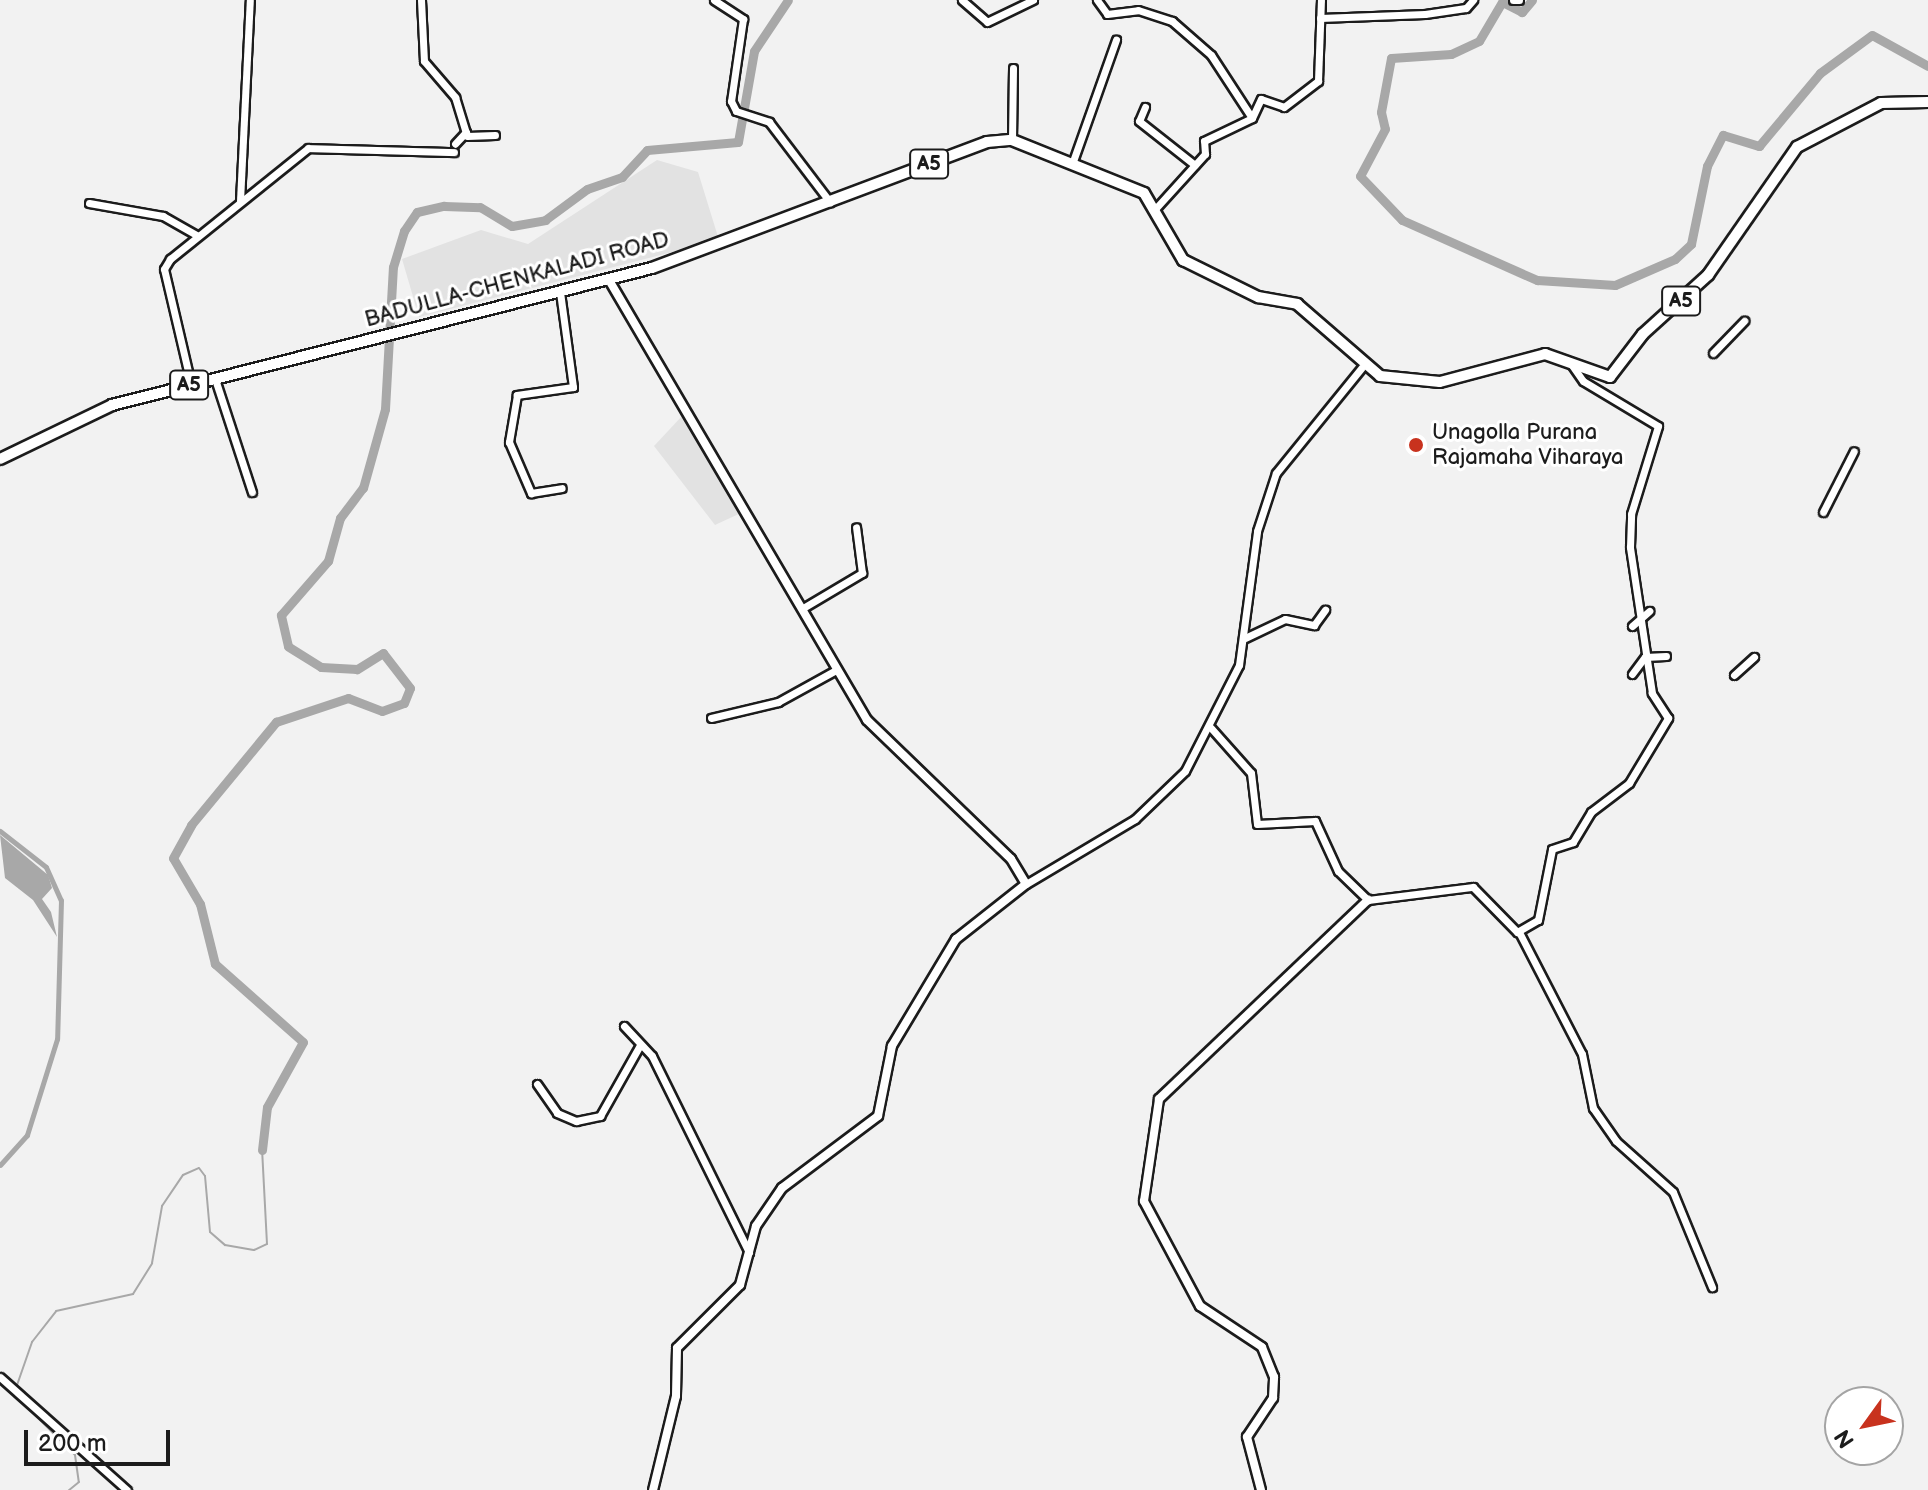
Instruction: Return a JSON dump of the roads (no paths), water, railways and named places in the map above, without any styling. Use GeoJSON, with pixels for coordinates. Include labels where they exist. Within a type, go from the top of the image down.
{"type":"FeatureCollection","features":[{"type":"Feature","properties":{"kind":"highway","name":"A5"},"geometry":{"type":"LineString","coordinates":[[1012,140],[1144,193],[1156,208],[1183,260],[1258,297],[1297,304],[1362,367],[1385,378],[1440,382],[1531,356],[1569,359],[1601,374],[1618,373],[1643,334],[1708,275],[1797,147],[1881,103],[1928,102]]}},
{"type":"Feature","properties":{"kind":"highway","name":"BADULLA-CHENKALADI ROAD"},"geometry":{"type":"LineString","coordinates":[[0,459],[112,405],[609,280],[830,202],[987,142],[1012,140]]}},
{"type":"Feature","properties":{"kind":"main road"},"geometry":{"type":"LineString","coordinates":[[609,280],[803,608],[836,670],[883,739],[1011,859],[1026,884],[956,939],[892,1046],[878,1116],[782,1188],[756,1226],[740,1285],[677,1348],[676,1396],[653,1490]]}},
{"type":"Feature","properties":{"kind":"main road"},"geometry":{"type":"LineString","coordinates":[[1261,1490],[1247,1437],[1273,1398],[1274,1377],[1262,1347],[1200,1306],[1144,1201],[1159,1099],[1368,900]]}},
{"type":"Feature","properties":{"kind":"street"},"geometry":{"type":"LineString","coordinates":[[240,201],[250,0]]}},
{"type":"Feature","properties":{"kind":"street"},"geometry":{"type":"LineString","coordinates":[[421,0],[424,61],[455,97],[467,136]]}},
{"type":"Feature","properties":{"kind":"street"},"geometry":{"type":"LineString","coordinates":[[714,0],[743,19],[731,101],[736,111],[769,122],[830,202]]}},
{"type":"Feature","properties":{"kind":"street"},"geometry":{"type":"LineString","coordinates":[[962,0],[987,22],[1033,0]]}},
{"type":"Feature","properties":{"kind":"street"},"geometry":{"type":"LineString","coordinates":[[1097,0],[1107,14],[1138,10],[1172,21],[1211,55],[1252,118]]}},
{"type":"Feature","properties":{"kind":"street"},"geometry":{"type":"LineString","coordinates":[[1156,208],[1205,154],[1204,141],[1252,118],[1261,99],[1284,107],[1318,81],[1321,0]]}},
{"type":"Feature","properties":{"kind":"street"},"geometry":{"type":"LineString","coordinates":[[1320,18],[1425,14],[1466,8],[1473,0]]}},
{"type":"Feature","properties":{"kind":"street"},"geometry":{"type":"LineString","coordinates":[[1072,164],[1116,40]]}},
{"type":"Feature","properties":{"kind":"street"},"geometry":{"type":"LineString","coordinates":[[1012,140],[1013,68]]}},
{"type":"Feature","properties":{"kind":"street"},"geometry":{"type":"LineString","coordinates":[[1145,107],[1139,121],[1195,165]]}},
{"type":"Feature","properties":{"kind":"street"},"geometry":{"type":"LineString","coordinates":[[191,384],[164,269],[240,201],[308,148],[455,148],[467,136],[495,135]]}},
{"type":"Feature","properties":{"kind":"street"},"geometry":{"type":"LineString","coordinates":[[89,203],[163,216],[198,236]]}},
{"type":"Feature","properties":{"kind":"street"},"geometry":{"type":"LineString","coordinates":[[560,292],[573,387],[517,395],[509,442],[531,493],[562,488]]}},
{"type":"Feature","properties":{"kind":"street"},"geometry":{"type":"LineString","coordinates":[[1713,353],[1744,321]]}},
{"type":"Feature","properties":{"kind":"street"},"geometry":{"type":"LineString","coordinates":[[1519,932],[1538,920],[1552,849],[1573,842],[1591,812],[1629,783],[1668,718],[1655,702],[1645,657],[1631,514],[1658,426],[1583,381],[1569,359]]}},
{"type":"Feature","properties":{"kind":"street"},"geometry":{"type":"LineString","coordinates":[[1026,884],[1161,801],[1211,728],[1245,638],[1257,531],[1276,473],[1362,367]]}},
{"type":"Feature","properties":{"kind":"street"},"geometry":{"type":"LineString","coordinates":[[215,379],[252,492]]}},
{"type":"Feature","properties":{"kind":"street"},"geometry":{"type":"LineString","coordinates":[[1823,512],[1854,451]]}},
{"type":"Feature","properties":{"kind":"street"},"geometry":{"type":"LineString","coordinates":[[803,608],[862,573],[856,527]]}},
{"type":"Feature","properties":{"kind":"street"},"geometry":{"type":"LineString","coordinates":[[1245,638],[1285,619],[1314,625],[1325,610]]}},
{"type":"Feature","properties":{"kind":"street"},"geometry":{"type":"LineString","coordinates":[[1632,626],[1649,611]]}},
{"type":"Feature","properties":{"kind":"street"},"geometry":{"type":"LineString","coordinates":[[1632,674],[1645,657],[1666,656]]}},
{"type":"Feature","properties":{"kind":"street"},"geometry":{"type":"LineString","coordinates":[[1734,675],[1754,657]]}},
{"type":"Feature","properties":{"kind":"street"},"geometry":{"type":"LineString","coordinates":[[711,718],[778,702],[836,670]]}},
{"type":"Feature","properties":{"kind":"street"},"geometry":{"type":"LineString","coordinates":[[1211,728],[1251,773],[1257,824],[1315,821],[1338,871],[1368,900],[1473,887],[1519,932],[1582,1054],[1593,1108],[1616,1141],[1673,1192],[1712,1287]]}},
{"type":"Feature","properties":{"kind":"street"},"geometry":{"type":"LineString","coordinates":[[624,1026],[640,1045],[750,1254]]}},
{"type":"Feature","properties":{"kind":"street"},"geometry":{"type":"LineString","coordinates":[[537,1084],[557,1113],[576,1121],[600,1116],[640,1045]]}},
{"type":"Feature","properties":{"kind":"street"},"geometry":{"type":"LineString","coordinates":[[0,1377],[127,1490]]}},
{"type":"Feature","properties":{"kind":"waterway"},"geometry":{"type":"LineString","coordinates":[[262,1150],[267,1107],[303,1042],[215,964],[200,904],[173,858],[191,825],[276,722],[348,698],[382,711],[404,703],[410,688],[383,653],[357,669],[321,667],[288,646],[281,615],[328,561],[340,518],[363,488],[385,409],[393,267],[404,231],[417,212],[444,206],[480,207],[512,226],[545,220],[587,189],[622,177],[647,150],[738,142],[754,51],[788,0]]}},
{"type":"Feature","properties":{"kind":"waterway"},"geometry":{"type":"LineString","coordinates":[[1532,0],[1522,12],[1502,2],[1479,41],[1451,54],[1391,58],[1381,112],[1385,129],[1360,176],[1402,220],[1537,280],[1615,285],[1675,259],[1691,244],[1707,166],[1723,135],[1759,146],[1820,73],[1872,35],[1928,66]]}},
{"type":"Feature","properties":{"kind":"waterway"},"geometry":{"type":"LineString","coordinates":[[0,831],[46,867],[61,900],[57,1039],[27,1135],[0,1165]]}},
{"type":"Feature","properties":{"kind":"waterway"},"geometry":{"type":"LineString","coordinates":[[16,1388],[32,1342],[56,1311],[133,1294],[152,1263],[162,1206],[183,1175],[199,1168],[205,1176],[210,1232],[225,1245],[254,1250],[267,1244],[262,1150]]}},
{"type":"Feature","properties":{"kind":"waterway"},"geometry":{"type":"LineString","coordinates":[[14,1394],[75,1455],[79,1482],[69,1490]]}},
{"type":"Feature","properties":{"kind":"place","name":"Unagolla Purana Rajamaha Viharaya"},"geometry":{"type":"Point","coordinates":[1416,445]}}]}
